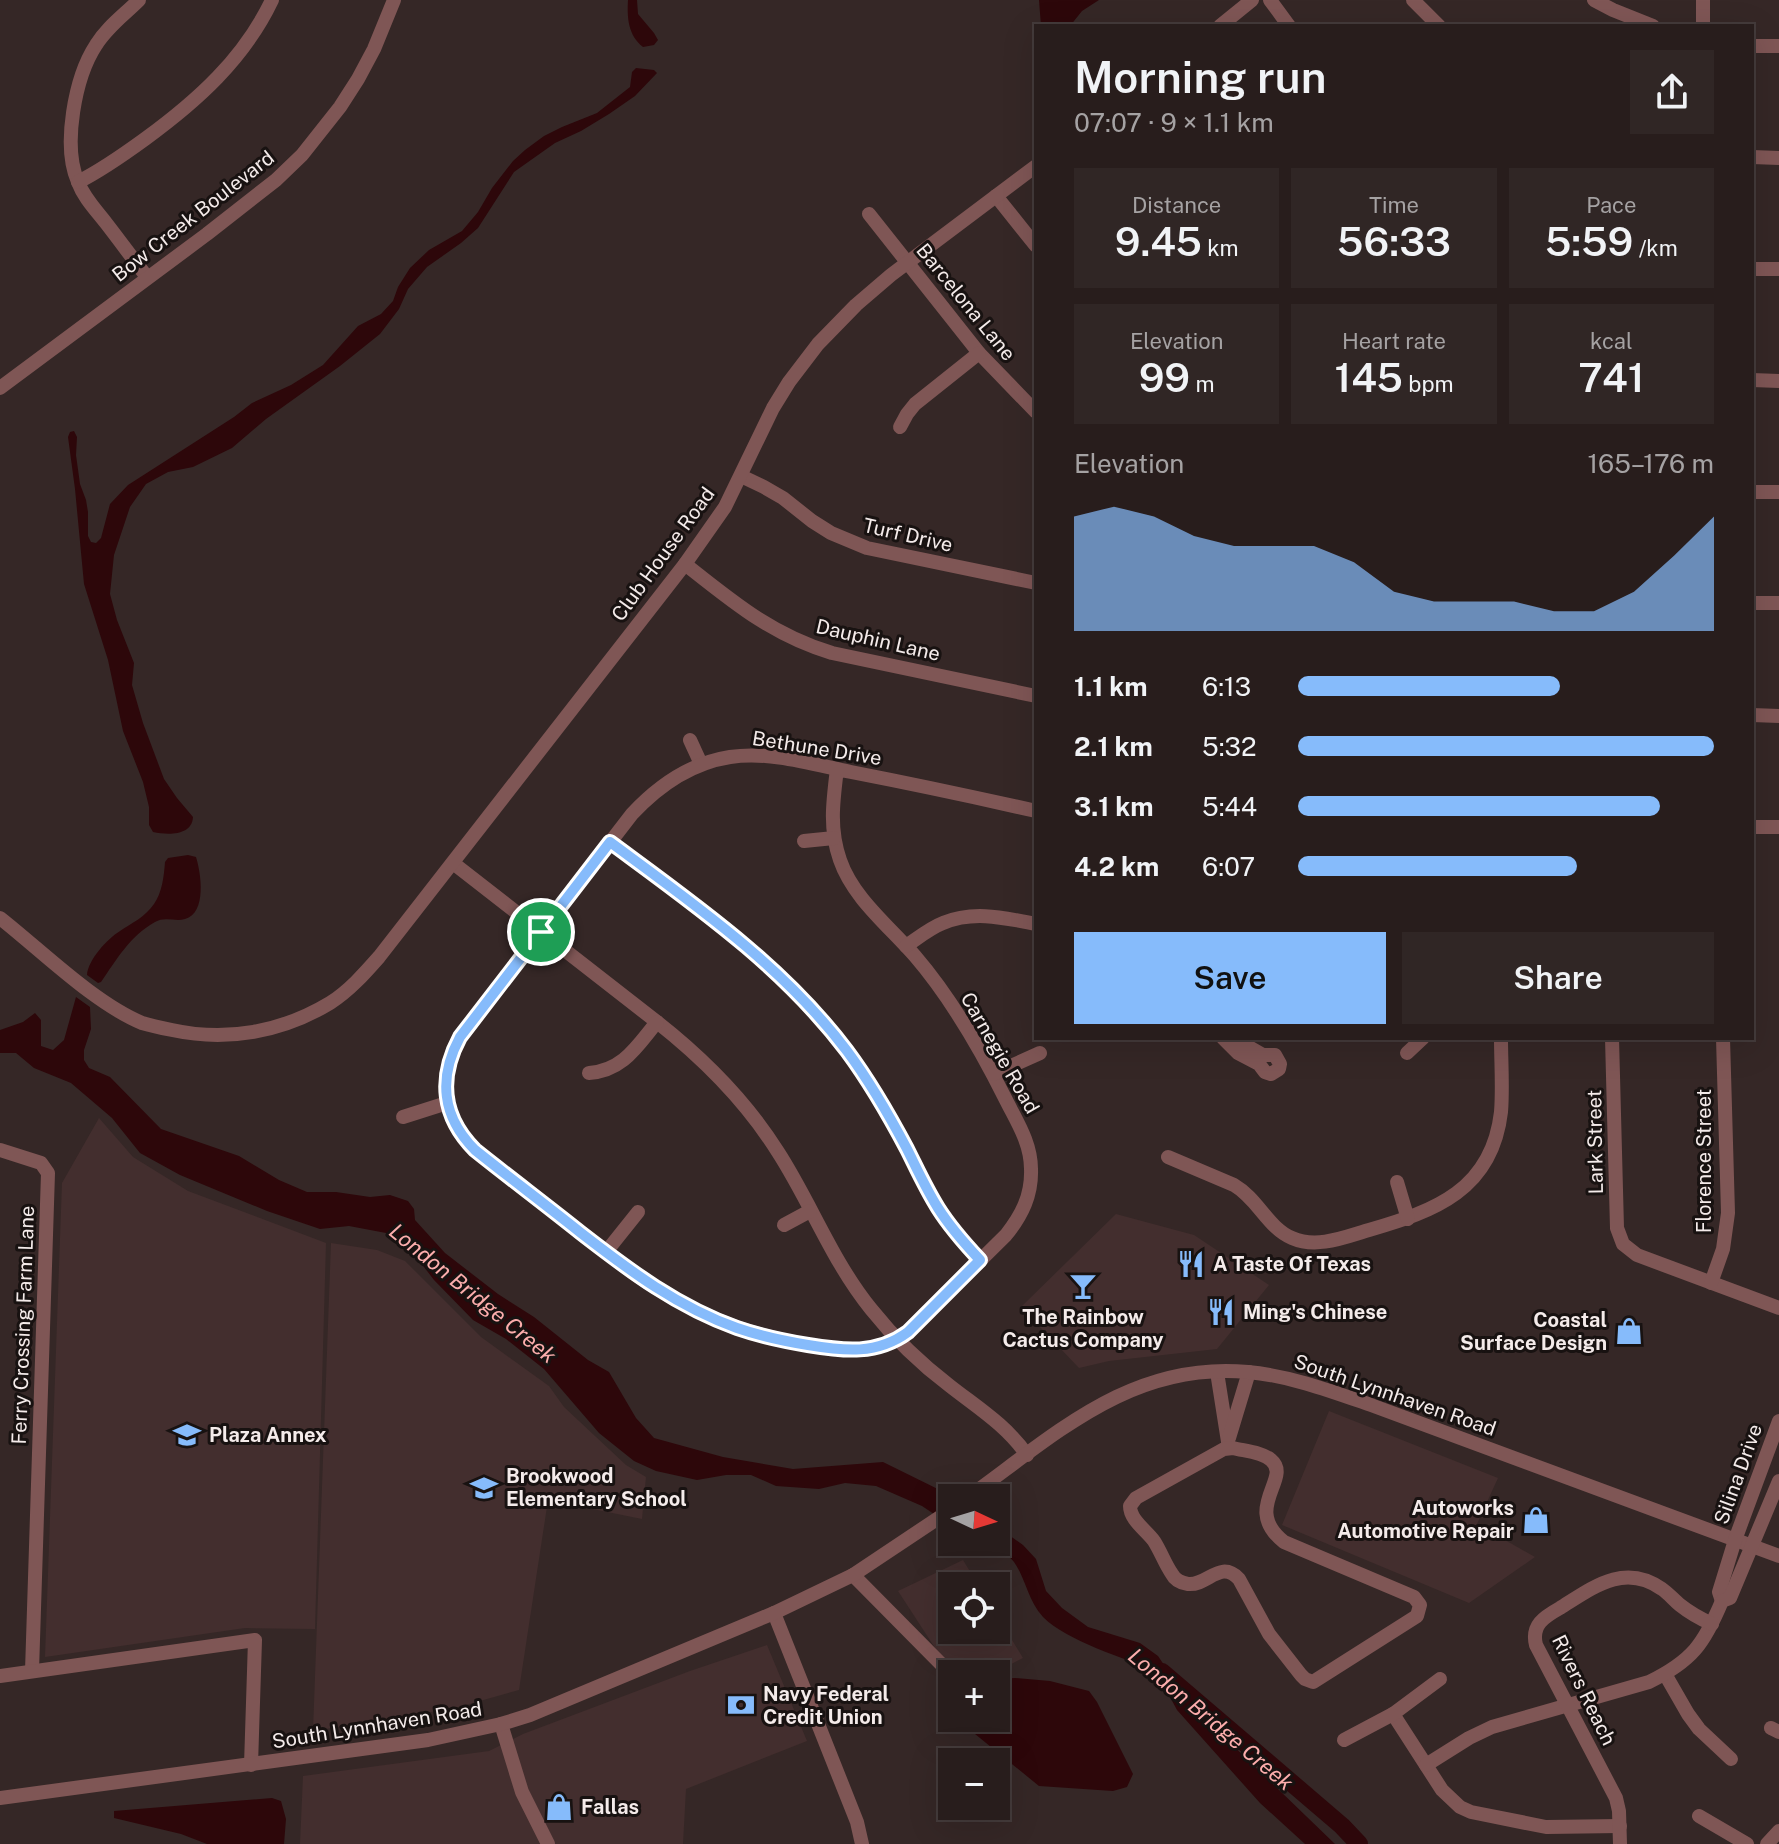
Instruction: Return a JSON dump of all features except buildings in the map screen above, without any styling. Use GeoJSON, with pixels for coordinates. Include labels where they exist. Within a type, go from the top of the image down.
{"type":"FeatureCollection","features":[{"type":"Feature","properties":{"kind":"street"},"geometry":{"type":"LineString","coordinates":[[139,0],[106,30],[83,69],[70,142],[71,157],[85,196],[147,277]]}},
{"type":"Feature","properties":{"kind":"street"},"geometry":{"type":"LineString","coordinates":[[78,182],[99,172],[198,98],[240,53],[272,0]]}},
{"type":"Feature","properties":{"kind":"street","name":"Bow Creek Boulevard"},"geometry":{"type":"LineString","coordinates":[[0,388],[276,180],[302,155],[331,120],[358,79],[394,0]]}},
{"type":"Feature","properties":{"kind":"street"},"geometry":{"type":"LineString","coordinates":[[1222,24],[1252,0]]}},
{"type":"Feature","properties":{"kind":"street"},"geometry":{"type":"LineString","coordinates":[[1270,0],[1288,24]]}},
{"type":"Feature","properties":{"kind":"street"},"geometry":{"type":"LineString","coordinates":[[1413,0],[1437,24]]}},
{"type":"Feature","properties":{"kind":"street"},"geometry":{"type":"LineString","coordinates":[[1594,0],[1648,24]]}},
{"type":"Feature","properties":{"kind":"street"},"geometry":{"type":"LineString","coordinates":[[1703,0],[1703,24]]}},
{"type":"Feature","properties":{"kind":"street"},"geometry":{"type":"LineString","coordinates":[[1754,46],[1779,46]]}},
{"type":"Feature","properties":{"kind":"street"},"geometry":{"type":"LineString","coordinates":[[1754,157],[1779,158]]}},
{"type":"Feature","properties":{"kind":"street","name":"Club House Road"},"geometry":{"type":"LineString","coordinates":[[0,918],[92,992],[142,1023],[185,1033],[213,1036],[244,1034],[267,1030],[308,1015],[331,1002],[361,977],[407,922],[685,564],[715,523],[773,408],[818,344],[856,305],[1034,168]]}},
{"type":"Feature","properties":{"kind":"street"},"geometry":{"type":"LineString","coordinates":[[996,196],[1034,244]]}},
{"type":"Feature","properties":{"kind":"street","name":"Barcelona Lane"},"geometry":{"type":"LineString","coordinates":[[869,214],[979,353],[1034,410]]}},
{"type":"Feature","properties":{"kind":"street"},"geometry":{"type":"LineString","coordinates":[[1754,269],[1779,269]]}},
{"type":"Feature","properties":{"kind":"street"},"geometry":{"type":"LineString","coordinates":[[900,427],[915,404],[979,353]]}},
{"type":"Feature","properties":{"kind":"street"},"geometry":{"type":"LineString","coordinates":[[1754,380],[1779,381]]}},
{"type":"Feature","properties":{"kind":"street","name":"Turf Drive"},"geometry":{"type":"LineString","coordinates":[[741,476],[783,498],[812,521],[848,542],[1034,583]]}},
{"type":"Feature","properties":{"kind":"street"},"geometry":{"type":"LineString","coordinates":[[1754,492],[1779,492]]}},
{"type":"Feature","properties":{"kind":"street","name":"Dauphin Lane"},"geometry":{"type":"LineString","coordinates":[[685,564],[762,623],[815,648],[1034,696]]}},
{"type":"Feature","properties":{"kind":"street"},"geometry":{"type":"LineString","coordinates":[[1754,603],[1779,603]]}},
{"type":"Feature","properties":{"kind":"street"},"geometry":{"type":"LineString","coordinates":[[1754,715],[1779,716]]}},
{"type":"Feature","properties":{"kind":"street"},"geometry":{"type":"LineString","coordinates":[[690,740],[701,764]]}},
{"type":"Feature","properties":{"kind":"street","name":"Bethune Drive"},"geometry":{"type":"LineString","coordinates":[[898,1339],[873,1348],[827,1348],[738,1329],[679,1303],[633,1273],[464,1139],[456,1128],[447,1103],[448,1063],[460,1037],[632,814],[656,790],[701,764],[732,757],[768,756],[1034,811]]}},
{"type":"Feature","properties":{"kind":"street","name":"Carnegie Road"},"geometry":{"type":"LineString","coordinates":[[837,769],[832,808],[834,838],[840,861],[857,891],[948,1000],[993,1074],[1029,1150],[1029,1194],[1018,1219],[1006,1235],[898,1339]]}},
{"type":"Feature","properties":{"kind":"street"},"geometry":{"type":"LineString","coordinates":[[1754,827],[1779,827]]}},
{"type":"Feature","properties":{"kind":"street"},"geometry":{"type":"LineString","coordinates":[[804,841],[834,838]]}},
{"type":"Feature","properties":{"kind":"street"},"geometry":{"type":"LineString","coordinates":[[610,842],[732,935],[774,970],[818,1015],[885,1108],[939,1210],[980,1260]]}},
{"type":"Feature","properties":{"kind":"street"},"geometry":{"type":"LineString","coordinates":[[453,863],[657,1022],[713,1071],[745,1107],[778,1152],[852,1284],[870,1308],[898,1339],[949,1385],[1007,1429],[1027,1455]]}},
{"type":"Feature","properties":{"kind":"street"},"geometry":{"type":"LineString","coordinates":[[906,946],[940,924],[971,916],[984,915],[1034,924]]}},
{"type":"Feature","properties":{"kind":"street"},"geometry":{"type":"LineString","coordinates":[[589,1073],[606,1071],[625,1060],[657,1022]]}},
{"type":"Feature","properties":{"kind":"street"},"geometry":{"type":"LineString","coordinates":[[1407,1053],[1421,1040]]}},
{"type":"Feature","properties":{"kind":"street"},"geometry":{"type":"LineString","coordinates":[[1168,1157],[1244,1191],[1280,1232],[1300,1248],[1408,1219],[1447,1201],[1466,1186],[1487,1158],[1494,1143],[1501,1109],[1501,1040]]}},
{"type":"Feature","properties":{"kind":"street","name":"Lark Street"},"geometry":{"type":"LineString","coordinates":[[1612,1040],[1617,1228],[1623,1244],[1637,1255],[1711,1283]]}},
{"type":"Feature","properties":{"kind":"street","name":"Florence Street"},"geometry":{"type":"LineString","coordinates":[[1711,1283],[1723,1249],[1728,1213],[1723,1040]]}},
{"type":"Feature","properties":{"kind":"street"},"geometry":{"type":"LineString","coordinates":[[993,1074],[1040,1053]]}},
{"type":"Feature","properties":{"kind":"street"},"geometry":{"type":"LineString","coordinates":[[403,1117],[447,1103]]}},
{"type":"Feature","properties":{"kind":"street","name":"Ferry Crossing Farm Lane"},"geometry":{"type":"LineString","coordinates":[[0,1150],[41,1163],[48,1173],[32,1671]]}},
{"type":"Feature","properties":{"kind":"street"},"geometry":{"type":"LineString","coordinates":[[1397,1182],[1408,1219]]}},
{"type":"Feature","properties":{"kind":"street"},"geometry":{"type":"LineString","coordinates":[[784,1225],[810,1211]]}},
{"type":"Feature","properties":{"kind":"street"},"geometry":{"type":"LineString","coordinates":[[606,1252],[638,1212]]}},
{"type":"Feature","properties":{"kind":"street"},"geometry":{"type":"LineString","coordinates":[[1711,1283],[1779,1308]]}},
{"type":"Feature","properties":{"kind":"street"},"geometry":{"type":"LineString","coordinates":[[1217,1372],[1228,1445]]}},
{"type":"Feature","properties":{"kind":"street"},"geometry":{"type":"LineString","coordinates":[[1228,1445],[1266,1457],[1274,1464],[1277,1476],[1266,1512],[1271,1529],[1277,1536],[1284,1542],[1414,1597],[1420,1605],[1417,1616],[1313,1682],[1301,1675],[1269,1634],[1235,1574],[1222,1571],[1190,1584],[1171,1574],[1154,1542],[1132,1516],[1130,1506],[1136,1498],[1228,1445],[1249,1372]]}},
{"type":"Feature","properties":{"kind":"street","name":"South Lynnhaven Road"},"geometry":{"type":"LineString","coordinates":[[987,1484],[1079,1417],[1131,1389],[1176,1376],[1249,1372],[1310,1384],[1371,1405],[1779,1556]]}},
{"type":"Feature","properties":{"kind":"street","name":"Silina Drive"},"geometry":{"type":"LineString","coordinates":[[1778,1425],[1735,1540],[1719,1592],[1722,1601],[1730,1598],[1779,1481]]}},
{"type":"Feature","properties":{"kind":"street","name":"South Lynnhaven Road"},"geometry":{"type":"LineString","coordinates":[[0,1798],[428,1740],[501,1724],[530,1715],[774,1613],[853,1575],[938,1519]]}},
{"type":"Feature","properties":{"kind":"street"},"geometry":{"type":"LineString","coordinates":[[853,1575],[938,1661]]}},
{"type":"Feature","properties":{"kind":"street","name":"Rivers Reach"},"geometry":{"type":"LineString","coordinates":[[1620,1844],[1616,1798],[1536,1645],[1535,1631],[1543,1618],[1601,1582],[1628,1577],[1651,1583],[1697,1617],[1712,1624]]}},
{"type":"Feature","properties":{"kind":"street"},"geometry":{"type":"LineString","coordinates":[[1426,1765],[1492,1727],[1631,1688],[1665,1674],[1699,1647],[1722,1601]]}},
{"type":"Feature","properties":{"kind":"street"},"geometry":{"type":"LineString","coordinates":[[774,1613],[857,1822],[862,1844]]}},
{"type":"Feature","properties":{"kind":"street"},"geometry":{"type":"LineString","coordinates":[[0,1676],[255,1640],[251,1765]]}},
{"type":"Feature","properties":{"kind":"street"},"geometry":{"type":"LineString","coordinates":[[1665,1674],[1699,1729],[1731,1759]]}},
{"type":"Feature","properties":{"kind":"street"},"geometry":{"type":"LineString","coordinates":[[1344,1740],[1393,1714],[1440,1679]]}},
{"type":"Feature","properties":{"kind":"street"},"geometry":{"type":"LineString","coordinates":[[1393,1714],[1442,1790],[1471,1812],[1546,1827],[1620,1826]]}},
{"type":"Feature","properties":{"kind":"street"},"geometry":{"type":"LineString","coordinates":[[501,1724],[522,1792],[548,1844]]}},
{"type":"Feature","properties":{"kind":"street"},"geometry":{"type":"LineString","coordinates":[[1699,1816],[1747,1844]]}},
{"type":"Feature","properties":{"kind":"street"},"geometry":{"type":"LineString","coordinates":[[1767,1844],[1779,1831]]}},
{"type":"Feature","properties":{"kind":"shaded area","name":"Plaza Annex"},"geometry":{"type":"Polygon","coordinates":[[[99,1118],[133,1157],[188,1191],[326,1243],[315,1629],[245,1628],[45,1657],[62,1183],[99,1118]]]}},
{"type":"Feature","properties":{"kind":"shaded area"},"geometry":{"type":"Polygon","coordinates":[[[1116,1214],[1194,1235],[1269,1285],[1217,1349],[1109,1361],[1079,1368],[1021,1307],[1116,1214]]]}},
{"type":"Feature","properties":{"kind":"shaded area","name":"Brookwood Elementary School"},"geometry":{"type":"Polygon","coordinates":[[[331,1243],[377,1250],[405,1261],[481,1337],[549,1386],[564,1407],[626,1465],[646,1477],[642,1519],[548,1500],[519,1690],[455,1708],[313,1731],[331,1243]]]}},
{"type":"Feature","properties":{"kind":"shaded area"},"geometry":{"type":"Polygon","coordinates":[[[1329,1411],[1498,1478],[1477,1524],[1535,1557],[1469,1603],[1282,1525],[1329,1411]]]}},
{"type":"Feature","properties":{"kind":"shaded area"},"geometry":{"type":"Polygon","coordinates":[[[963,1560],[970,1572],[938,1572],[938,1644],[1010,1644],[1010,1637],[1023,1658],[1010,1665],[1010,1660],[943,1660],[898,1591],[963,1560]]]}},
{"type":"Feature","properties":{"kind":"shaded area"},"geometry":{"type":"Polygon","coordinates":[[[767,1645],[807,1741],[686,1789],[683,1844],[300,1844],[303,1776],[489,1751],[523,1734],[767,1645]]]}},
{"type":"Feature","properties":{"kind":"water"},"geometry":{"type":"Polygon","coordinates":[[[628,0],[637,0],[638,14],[658,40],[654,45],[643,47],[631,32],[628,0]]]}},
{"type":"Feature","properties":{"kind":"water"},"geometry":{"type":"Polygon","coordinates":[[[1039,0],[1099,0],[1082,11],[1072,24],[1041,24],[1039,0]]]}},
{"type":"Feature","properties":{"kind":"water"},"geometry":{"type":"Polygon","coordinates":[[[636,68],[657,73],[635,96],[609,114],[555,143],[514,172],[478,228],[427,267],[408,289],[399,309],[380,334],[232,448],[193,467],[168,472],[146,484],[130,507],[114,555],[110,594],[134,663],[132,685],[143,723],[164,779],[193,817],[192,823],[184,831],[172,834],[153,832],[149,825],[149,807],[143,782],[123,731],[108,660],[84,584],[68,437],[70,432],[74,431],[77,437],[76,455],[88,512],[88,536],[91,542],[96,543],[101,538],[110,504],[128,485],[252,403],[291,385],[323,365],[358,326],[381,314],[393,301],[410,268],[429,250],[462,231],[513,161],[544,136],[597,113],[630,87],[632,72],[636,68]]]}},
{"type":"Feature","properties":{"kind":"water"},"geometry":{"type":"Polygon","coordinates":[[[196,857],[201,882],[197,909],[192,915],[181,920],[159,920],[146,928],[125,949],[101,982],[87,975],[94,957],[104,944],[142,916],[157,900],[168,858],[196,857]]]}},
{"type":"Feature","properties":{"kind":"water"},"geometry":{"type":"Polygon","coordinates":[[[76,997],[90,1007],[91,1029],[84,1050],[84,1060],[89,1068],[110,1077],[161,1129],[239,1156],[279,1180],[307,1192],[370,1197],[390,1195],[408,1201],[414,1209],[415,1220],[445,1253],[588,1360],[609,1372],[636,1418],[654,1438],[723,1457],[793,1469],[883,1462],[938,1489],[938,1517],[922,1506],[876,1486],[845,1483],[819,1489],[776,1486],[751,1475],[697,1480],[656,1471],[634,1461],[599,1433],[544,1369],[506,1339],[473,1320],[434,1280],[411,1250],[386,1233],[349,1226],[320,1229],[180,1175],[140,1153],[112,1118],[71,1083],[34,1068],[16,1053],[0,1053],[0,1030],[23,1022],[35,1013],[41,1020],[41,1046],[53,1050],[64,1040],[76,997]]]}},
{"type":"Feature","properties":{"kind":"water"},"geometry":{"type":"Polygon","coordinates":[[[1010,1536],[1036,1559],[1046,1591],[1062,1608],[1088,1627],[1140,1643],[1158,1656],[1191,1705],[1335,1844],[1305,1844],[1260,1803],[1177,1710],[1156,1671],[1113,1655],[1053,1626],[1034,1604],[1008,1556],[1010,1536]]]}},
{"type":"Feature","properties":{"kind":"water"},"geometry":{"type":"Polygon","coordinates":[[[1010,1678],[1050,1681],[1089,1691],[1133,1774],[1127,1787],[1113,1791],[1039,1786],[1010,1762],[1010,1748],[992,1748],[973,1732],[1010,1732],[1010,1678]]]}},
{"type":"Feature","properties":{"kind":"water"},"geometry":{"type":"Polygon","coordinates":[[[272,1798],[281,1801],[286,1819],[284,1844],[207,1844],[181,1834],[114,1818],[114,1811],[272,1798]]]}},
{"type":"Feature","properties":{"kind":"waterway","name":"London Bridge Creek"},"geometry":{"type":"LineString","coordinates":[[1162,1672],[1359,1844]]}},
{"type":"Feature","properties":{"kind":"place","name":"A Taste Of Texas"},"geometry":{"type":"Point","coordinates":[1191,1264]}},
{"type":"Feature","properties":{"kind":"place","name":"The Rainbow Cactus Company"},"geometry":{"type":"Point","coordinates":[1083,1286]}},
{"type":"Feature","properties":{"kind":"place","name":"Ming's Chinese"},"geometry":{"type":"Point","coordinates":[1221,1312]}},
{"type":"Feature","properties":{"kind":"place","name":"Coastal Surface Design"},"geometry":{"type":"Point","coordinates":[1629,1331]}},
{"type":"Feature","properties":{"kind":"place","name":"Plaza Annex"},"geometry":{"type":"Point","coordinates":[187,1435]}},
{"type":"Feature","properties":{"kind":"place","name":"Brookwood Elementary School"},"geometry":{"type":"Point","coordinates":[484,1488]}},
{"type":"Feature","properties":{"kind":"place","name":"Autoworks Automotive Repair"},"geometry":{"type":"Point","coordinates":[1536,1520]}},
{"type":"Feature","properties":{"kind":"place","name":"Navy Federal Credit Union"},"geometry":{"type":"Point","coordinates":[741,1705]}},
{"type":"Feature","properties":{"kind":"place","name":"Fallas"},"geometry":{"type":"Point","coordinates":[559,1807]}},
{"type":"Feature","properties":{"kind":"route"},"geometry":{"type":"LineString","coordinates":[[610,842],[670,886],[774,970],[818,1015],[885,1108],[939,1210],[980,1260],[898,1339],[873,1348],[851,1349],[827,1348],[738,1329],[679,1303],[633,1273],[475,1150],[456,1128],[447,1103],[448,1063],[460,1037],[541,932],[610,842]]}}]}
